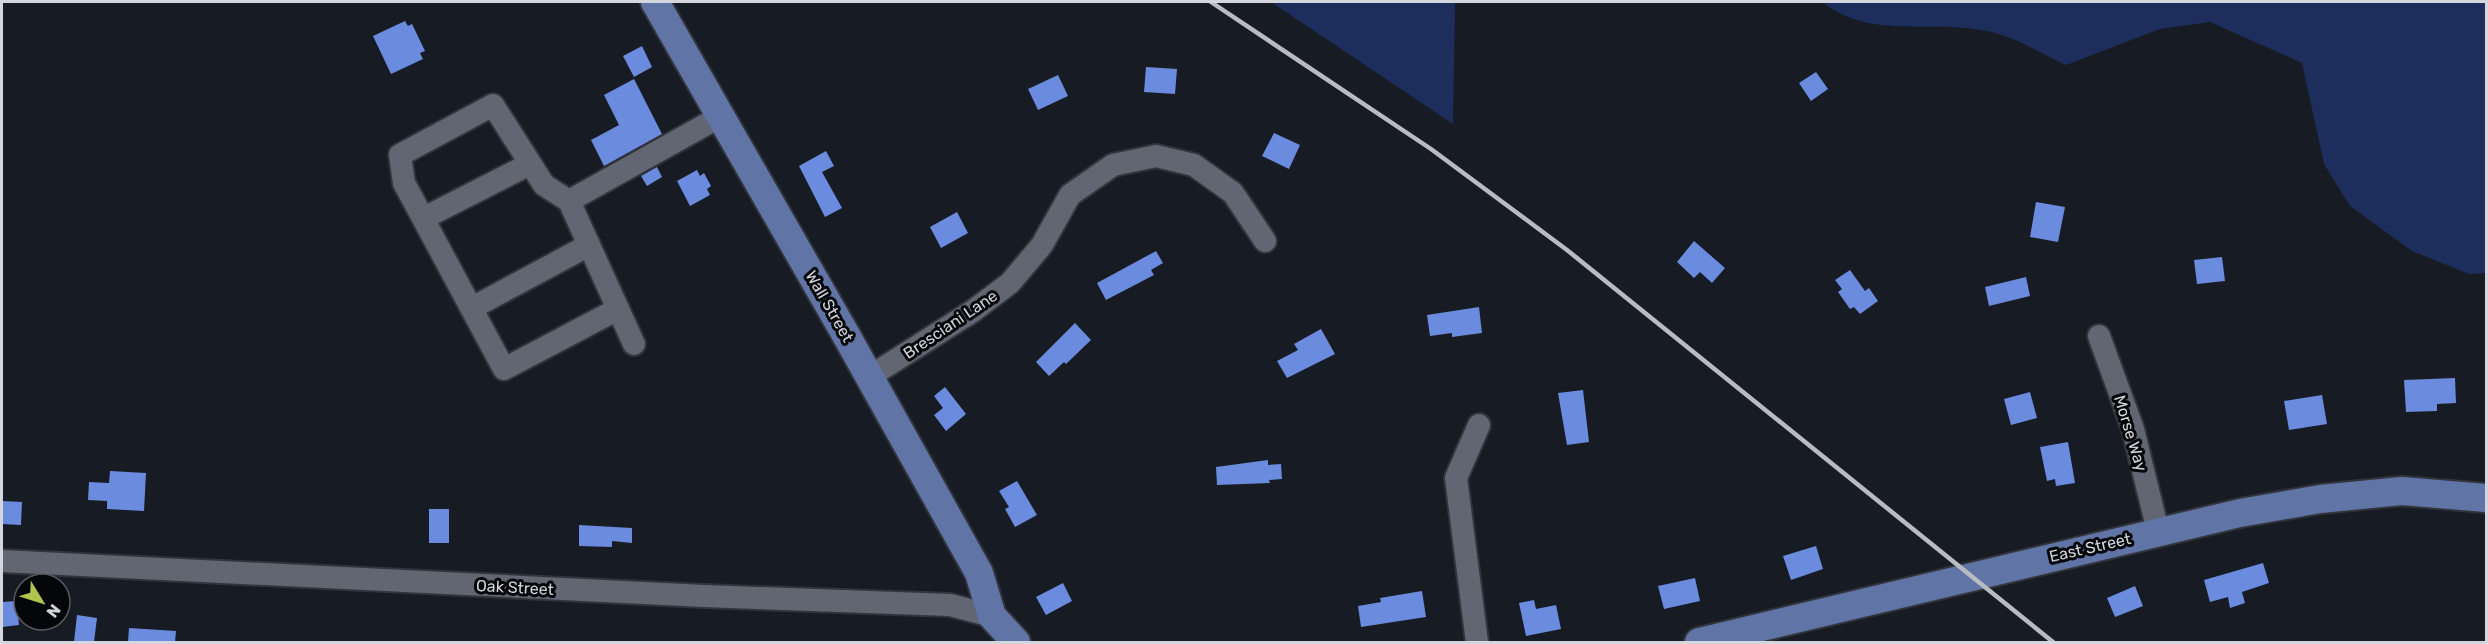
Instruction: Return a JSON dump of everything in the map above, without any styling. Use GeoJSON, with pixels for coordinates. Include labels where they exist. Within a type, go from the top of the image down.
{"type":"FeatureCollection","features":[{"type":"Feature","properties":{"kind":"main road","name":"Wall Street"},"geometry":{"type":"LineString","coordinates":[[655,2],[870,377],[979,573],[992,616]]}},
{"type":"Feature","properties":{"kind":"main road","name":"East Street"},"geometry":{"type":"LineString","coordinates":[[1700,642],[1735,638],[2158,531],[2332,498],[2402,491],[2487,498]]}},
{"type":"Feature","properties":{"kind":"main road"},"geometry":{"type":"LineString","coordinates":[[992,616],[1016,642]]}},
{"type":"Feature","properties":{"kind":"street"},"geometry":{"type":"LineString","coordinates":[[618,309],[504,369],[404,183],[400,155],[493,105],[544,185],[569,201],[634,344]]}},
{"type":"Feature","properties":{"kind":"street"},"geometry":{"type":"LineString","coordinates":[[569,201],[721,116]]}},
{"type":"Feature","properties":{"kind":"street","name":"Bresciani Lane"},"geometry":{"type":"LineString","coordinates":[[870,377],[973,311],[1010,283],[1042,245],[1070,195],[1113,165],[1156,156],[1194,165],[1233,193],[1265,241]]}},
{"type":"Feature","properties":{"kind":"street"},"geometry":{"type":"LineString","coordinates":[[424,218],[530,164]]}},
{"type":"Feature","properties":{"kind":"street"},"geometry":{"type":"LineString","coordinates":[[472,308],[589,245]]}},
{"type":"Feature","properties":{"kind":"street","name":"Morse Way"},"geometry":{"type":"LineString","coordinates":[[2099,336],[2133,429],[2158,531]]}},
{"type":"Feature","properties":{"kind":"street"},"geometry":{"type":"LineString","coordinates":[[1477,642],[1456,478],[1479,425]]}},
{"type":"Feature","properties":{"kind":"street","name":"Oak Street"},"geometry":{"type":"LineString","coordinates":[[2,561],[704,596],[950,605],[992,616]]}},
{"type":"Feature","properties":{"kind":"shaded area"},"geometry":{"type":"Polygon","coordinates":[[[1271,2],[1455,2],[1453,124],[1271,2]]]}},
{"type":"Feature","properties":{"kind":"shaded area"},"geometry":{"type":"Polygon","coordinates":[[[1822,2],[2486,2],[2486,273],[2469,274],[2412,251],[2350,206],[2324,164],[2302,63],[2210,22],[2160,29],[2066,65],[2022,43],[1995,33],[1950,27],[1884,25],[1842,14],[1822,2]]]}},
{"type":"Feature","properties":{"kind":"building"},"geometry":{"type":"Polygon","coordinates":[[[405,21],[408,26],[412,24],[425,51],[420,53],[423,59],[391,74],[373,36],[405,21]]]}},
{"type":"Feature","properties":{"kind":"building"},"geometry":{"type":"Polygon","coordinates":[[[642,46],[652,67],[634,77],[623,56],[642,46]]]}},
{"type":"Feature","properties":{"kind":"building"},"geometry":{"type":"Polygon","coordinates":[[[1146,67],[1177,69],[1175,94],[1144,92],[1146,67]]]}},
{"type":"Feature","properties":{"kind":"building"},"geometry":{"type":"Polygon","coordinates":[[[1816,72],[1828,89],[1811,101],[1799,83],[1816,72]]]}},
{"type":"Feature","properties":{"kind":"building"},"geometry":{"type":"Polygon","coordinates":[[[1058,75],[1068,96],[1038,110],[1028,89],[1058,75]]]}},
{"type":"Feature","properties":{"kind":"building"},"geometry":{"type":"Polygon","coordinates":[[[634,79],[662,134],[604,166],[591,140],[619,125],[604,95],[634,79]]]}},
{"type":"Feature","properties":{"kind":"building"},"geometry":{"type":"Polygon","coordinates":[[[1274,133],[1300,145],[1289,169],[1262,156],[1274,133]]]}},
{"type":"Feature","properties":{"kind":"building"},"geometry":{"type":"Polygon","coordinates":[[[826,151],[834,166],[822,172],[842,208],[825,217],[799,166],[826,151]]]}},
{"type":"Feature","properties":{"kind":"building"},"geometry":{"type":"Polygon","coordinates":[[[657,167],[662,177],[647,186],[641,176],[657,167]]]}},
{"type":"Feature","properties":{"kind":"building"},"geometry":{"type":"Polygon","coordinates":[[[697,170],[700,176],[704,173],[711,186],[707,189],[710,195],[690,206],[677,181],[697,170]]]}},
{"type":"Feature","properties":{"kind":"building"},"geometry":{"type":"Polygon","coordinates":[[[2036,202],[2065,207],[2058,242],[2030,237],[2036,202]]]}},
{"type":"Feature","properties":{"kind":"building"},"geometry":{"type":"Polygon","coordinates":[[[957,212],[968,233],[941,248],[930,227],[957,212]]]}},
{"type":"Feature","properties":{"kind":"building"},"geometry":{"type":"Polygon","coordinates":[[[1694,241],[1725,268],[1712,283],[1700,272],[1694,278],[1677,262],[1694,241]]]}},
{"type":"Feature","properties":{"kind":"building"},"geometry":{"type":"Polygon","coordinates":[[[1156,251],[1163,263],[1151,270],[1154,275],[1106,300],[1097,283],[1156,251]]]}},
{"type":"Feature","properties":{"kind":"building"},"geometry":{"type":"Polygon","coordinates":[[[2222,257],[2225,281],[2197,284],[2194,260],[2222,257]]]}},
{"type":"Feature","properties":{"kind":"building"},"geometry":{"type":"Polygon","coordinates":[[[1850,270],[1865,291],[1869,288],[1878,301],[1860,314],[1854,307],[1850,309],[1838,292],[1842,289],[1835,280],[1850,270]]]}},
{"type":"Feature","properties":{"kind":"building"},"geometry":{"type":"Polygon","coordinates":[[[2026,277],[2030,296],[1989,306],[1985,287],[2026,277]]]}},
{"type":"Feature","properties":{"kind":"building"},"geometry":{"type":"Polygon","coordinates":[[[1479,307],[1482,333],[1452,337],[1452,333],[1430,336],[1427,315],[1479,307]]]}},
{"type":"Feature","properties":{"kind":"building"},"geometry":{"type":"Polygon","coordinates":[[[1075,323],[1091,340],[1066,364],[1064,362],[1049,376],[1036,362],[1075,323]]]}},
{"type":"Feature","properties":{"kind":"building"},"geometry":{"type":"Polygon","coordinates":[[[1321,329],[1335,354],[1287,378],[1277,361],[1298,350],[1294,344],[1321,329]]]}},
{"type":"Feature","properties":{"kind":"building"},"geometry":{"type":"Polygon","coordinates":[[[2455,378],[2456,403],[2437,404],[2437,411],[2406,412],[2404,380],[2455,378]]]}},
{"type":"Feature","properties":{"kind":"building"},"geometry":{"type":"Polygon","coordinates":[[[945,387],[966,414],[946,431],[934,415],[943,408],[934,396],[945,387]]]}},
{"type":"Feature","properties":{"kind":"building"},"geometry":{"type":"Polygon","coordinates":[[[1583,390],[1589,442],[1567,445],[1558,393],[1583,390]]]}},
{"type":"Feature","properties":{"kind":"building"},"geometry":{"type":"Polygon","coordinates":[[[2030,392],[2037,418],[2011,425],[2004,399],[2030,392]]]}},
{"type":"Feature","properties":{"kind":"building"},"geometry":{"type":"Polygon","coordinates":[[[2322,395],[2327,424],[2289,430],[2284,401],[2322,395]]]}},
{"type":"Feature","properties":{"kind":"building"},"geometry":{"type":"Polygon","coordinates":[[[2068,442],[2075,483],[2056,486],[2055,479],[2047,481],[2040,447],[2068,442]]]}},
{"type":"Feature","properties":{"kind":"building"},"geometry":{"type":"Polygon","coordinates":[[[1268,460],[1268,465],[1281,464],[1282,479],[1269,480],[1270,483],[1217,485],[1216,467],[1268,460]]]}},
{"type":"Feature","properties":{"kind":"building"},"geometry":{"type":"Polygon","coordinates":[[[110,471],[146,473],[144,511],[107,509],[107,501],[88,500],[89,482],[109,483],[110,471]]]}},
{"type":"Feature","properties":{"kind":"building"},"geometry":{"type":"Polygon","coordinates":[[[1017,481],[1037,515],[1015,527],[1005,509],[1009,507],[999,491],[1017,481]]]}},
{"type":"Feature","properties":{"kind":"building"},"geometry":{"type":"Polygon","coordinates":[[[2,501],[22,502],[21,525],[2,524],[2,501]]]}},
{"type":"Feature","properties":{"kind":"building"},"geometry":{"type":"Polygon","coordinates":[[[429,509],[449,509],[449,543],[429,543],[429,509]]]}},
{"type":"Feature","properties":{"kind":"building"},"geometry":{"type":"Polygon","coordinates":[[[579,525],[632,528],[632,543],[612,541],[612,547],[579,546],[579,525]]]}},
{"type":"Feature","properties":{"kind":"building"},"geometry":{"type":"Polygon","coordinates":[[[1816,546],[1823,569],[1791,580],[1783,556],[1816,546]]]}},
{"type":"Feature","properties":{"kind":"building"},"geometry":{"type":"Polygon","coordinates":[[[2263,563],[2269,583],[2242,592],[2245,603],[2230,608],[2228,597],[2210,602],[2204,580],[2263,563]]]}},
{"type":"Feature","properties":{"kind":"building"},"geometry":{"type":"Polygon","coordinates":[[[1695,578],[1700,601],[1664,609],[1658,586],[1695,578]]]}},
{"type":"Feature","properties":{"kind":"building"},"geometry":{"type":"Polygon","coordinates":[[[1063,583],[1072,601],[1046,615],[1036,597],[1063,583]]]}},
{"type":"Feature","properties":{"kind":"building"},"geometry":{"type":"Polygon","coordinates":[[[2135,586],[2143,606],[2115,617],[2107,598],[2135,586]]]}},
{"type":"Feature","properties":{"kind":"building"},"geometry":{"type":"Polygon","coordinates":[[[1422,591],[1426,617],[1361,627],[1358,606],[1381,602],[1380,598],[1422,591]]]}},
{"type":"Feature","properties":{"kind":"building"},"geometry":{"type":"Polygon","coordinates":[[[1534,600],[1536,609],[1556,605],[1561,629],[1526,636],[1519,603],[1534,600]]]}},
{"type":"Feature","properties":{"kind":"building"},"geometry":{"type":"Polygon","coordinates":[[[12,601],[12,626],[2,627],[2,602],[12,601]]]}},
{"type":"Feature","properties":{"kind":"building"},"geometry":{"type":"Polygon","coordinates":[[[77,615],[97,618],[94,642],[74,642],[77,615]]]}},
{"type":"Feature","properties":{"kind":"building"},"geometry":{"type":"Polygon","coordinates":[[[129,628],[176,631],[175,642],[128,642],[129,628]]]}},
{"type":"Feature","properties":{"kind":"railway"},"geometry":{"type":"LineString","coordinates":[[1211,2],[1431,149],[1567,250],[2053,642]]}}]}
